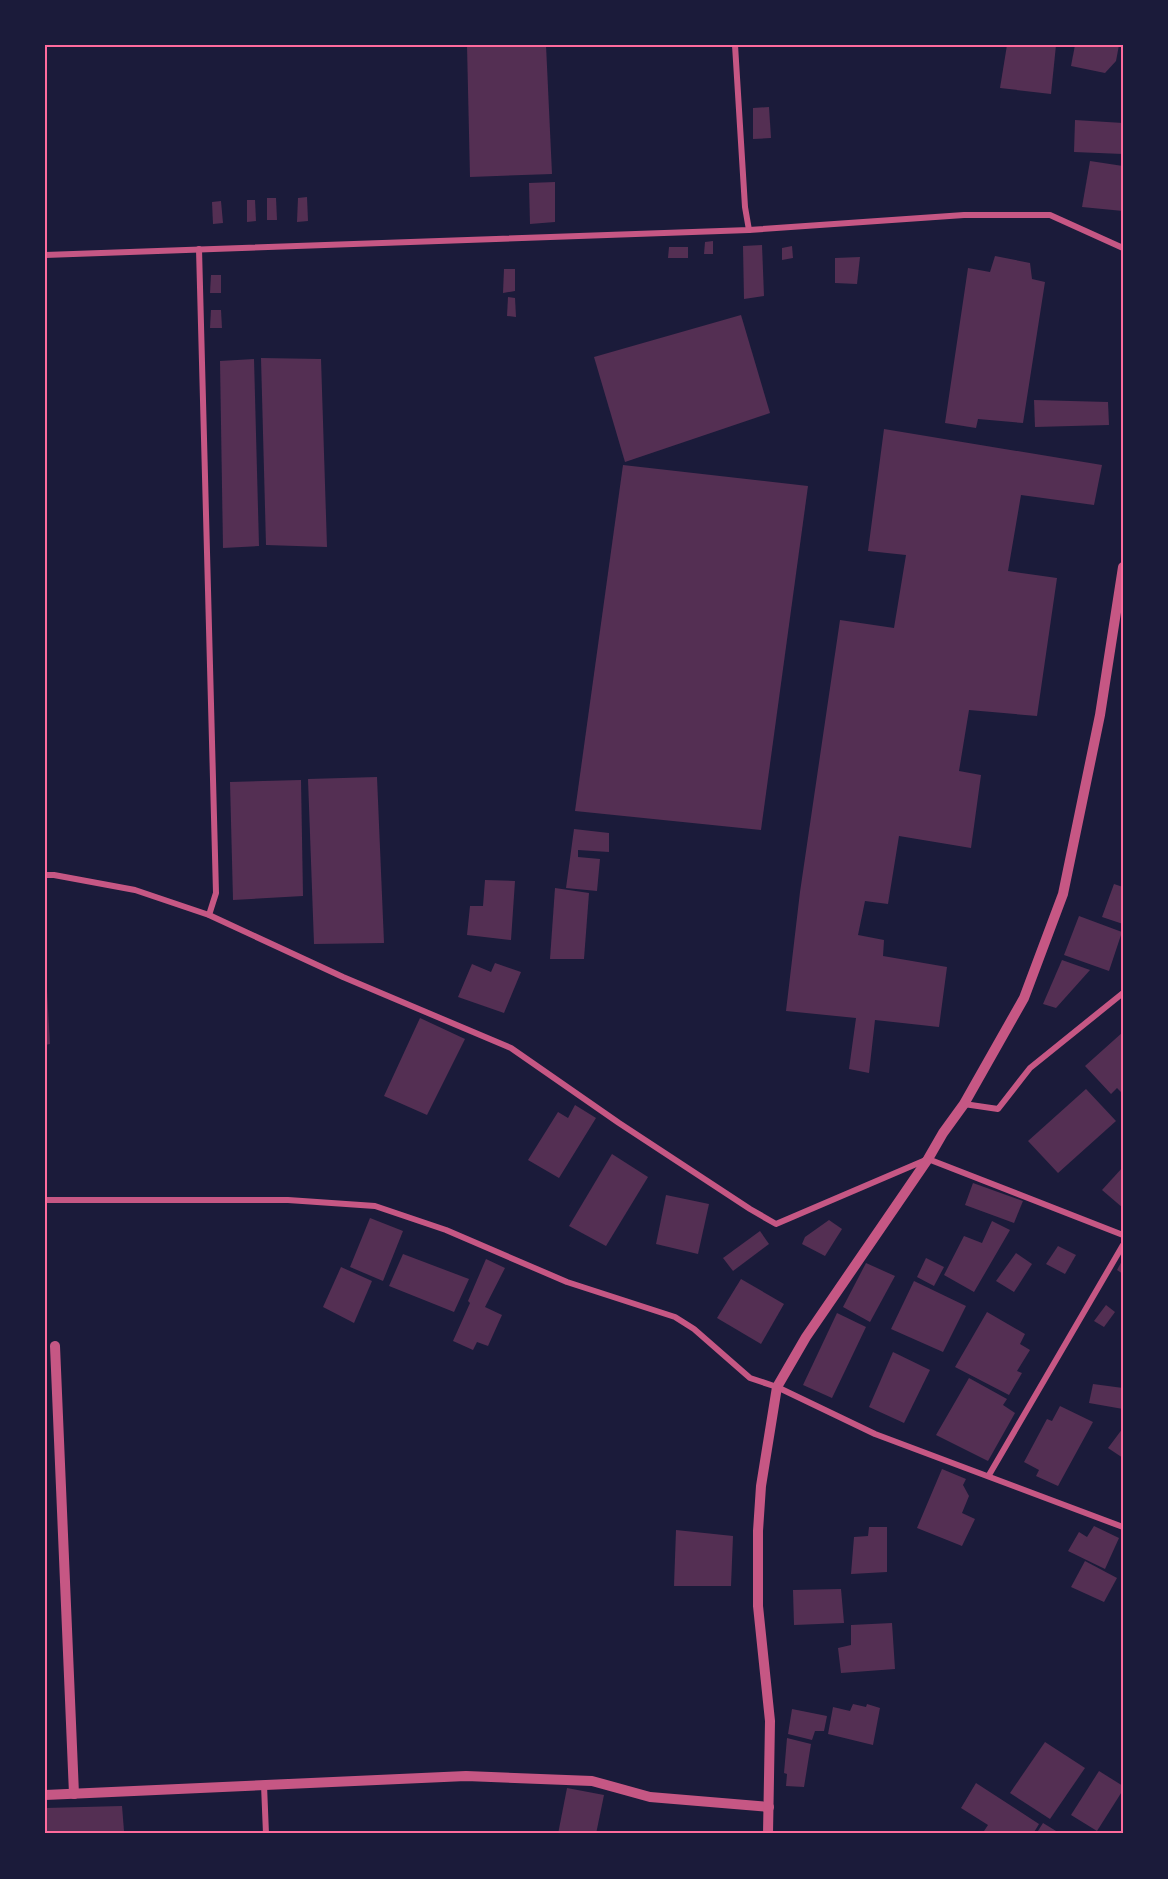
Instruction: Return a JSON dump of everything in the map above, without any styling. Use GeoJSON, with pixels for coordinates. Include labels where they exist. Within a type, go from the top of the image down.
{"type":"FeatureCollection","features":[{"type":"Feature","properties":{"kind":"street"},"geometry":{"type":"LineString","coordinates":[[735,45],[745,207],[749,230]]}},
{"type":"Feature","properties":{"kind":"street"},"geometry":{"type":"LineString","coordinates":[[45,255],[749,230],[964,215],[1050,215],[1123,248]]}},
{"type":"Feature","properties":{"kind":"street"},"geometry":{"type":"LineString","coordinates":[[199,249],[216,893],[209,915]]}},
{"type":"Feature","properties":{"kind":"street"},"geometry":{"type":"LineString","coordinates":[[768,1834],[770,1721],[758,1606],[758,1531],[761,1486],[777,1387],[806,1337],[964,1104],[1024,998],[1063,894],[1100,715],[1123,567]]}},
{"type":"Feature","properties":{"kind":"street"},"geometry":{"type":"LineString","coordinates":[[45,875],[135,890],[209,915],[343,977],[511,1048],[619,1123],[776,1224],[928,1159],[1123,1235]]}},
{"type":"Feature","properties":{"kind":"street"},"geometry":{"type":"LineString","coordinates":[[964,1104],[999,1109],[1030,1068],[1123,993]]}},
{"type":"Feature","properties":{"kind":"street"},"geometry":{"type":"LineString","coordinates":[[45,1200],[288,1200],[375,1206],[446,1230],[567,1282],[675,1317],[694,1329],[750,1378],[777,1387],[875,1434],[1123,1527]]}},
{"type":"Feature","properties":{"kind":"street"},"geometry":{"type":"LineString","coordinates":[[989,1475],[1123,1245]]}},
{"type":"Feature","properties":{"kind":"street"},"geometry":{"type":"LineString","coordinates":[[55,1346],[74,1794]]}},
{"type":"Feature","properties":{"kind":"street"},"geometry":{"type":"LineString","coordinates":[[45,1795],[466,1776],[592,1781],[650,1797],[769,1807]]}},
{"type":"Feature","properties":{"kind":"street"},"geometry":{"type":"LineString","coordinates":[[264,1785],[266,1834]]}},
{"type":"Feature","properties":{"kind":"building"},"geometry":{"type":"Polygon","coordinates":[[[467,45],[546,45],[552,174],[470,177],[467,45]]]}},
{"type":"Feature","properties":{"kind":"building"},"geometry":{"type":"Polygon","coordinates":[[[1007,45],[1056,45],[1051,94],[1000,88],[1007,45]]]}},
{"type":"Feature","properties":{"kind":"building"},"geometry":{"type":"Polygon","coordinates":[[[1075,45],[1119,45],[1116,61],[1105,73],[1071,66],[1075,45]]]}},
{"type":"Feature","properties":{"kind":"building"},"geometry":{"type":"Polygon","coordinates":[[[769,107],[771,138],[753,139],[753,108],[769,107]]]}},
{"type":"Feature","properties":{"kind":"building"},"geometry":{"type":"Polygon","coordinates":[[[1075,120],[1123,123],[1123,154],[1074,152],[1075,120]]]}},
{"type":"Feature","properties":{"kind":"building"},"geometry":{"type":"Polygon","coordinates":[[[1090,161],[1123,166],[1123,211],[1082,207],[1090,161]]]}},
{"type":"Feature","properties":{"kind":"building"},"geometry":{"type":"Polygon","coordinates":[[[555,182],[555,222],[530,224],[529,183],[555,182]]]}},
{"type":"Feature","properties":{"kind":"building"},"geometry":{"type":"Polygon","coordinates":[[[307,197],[308,221],[297,222],[298,198],[307,197]]]}},
{"type":"Feature","properties":{"kind":"building"},"geometry":{"type":"Polygon","coordinates":[[[267,198],[276,198],[277,220],[267,220],[267,198]]]}},
{"type":"Feature","properties":{"kind":"building"},"geometry":{"type":"Polygon","coordinates":[[[247,200],[255,200],[256,221],[247,222],[247,200]]]}},
{"type":"Feature","properties":{"kind":"building"},"geometry":{"type":"Polygon","coordinates":[[[221,201],[223,223],[213,224],[212,202],[221,201]]]}},
{"type":"Feature","properties":{"kind":"building"},"geometry":{"type":"Polygon","coordinates":[[[713,241],[713,254],[704,254],[705,242],[713,241]]]}},
{"type":"Feature","properties":{"kind":"building"},"geometry":{"type":"Polygon","coordinates":[[[762,245],[764,296],[744,299],[743,246],[762,245]]]}},
{"type":"Feature","properties":{"kind":"building"},"geometry":{"type":"Polygon","coordinates":[[[792,246],[793,258],[782,260],[782,248],[792,246]]]}},
{"type":"Feature","properties":{"kind":"building"},"geometry":{"type":"Polygon","coordinates":[[[669,247],[688,247],[688,258],[668,258],[669,247]]]}},
{"type":"Feature","properties":{"kind":"building"},"geometry":{"type":"Polygon","coordinates":[[[995,256],[1030,263],[1032,279],[1045,282],[1023,423],[978,419],[976,428],[945,423],[968,268],[990,272],[995,256]]]}},
{"type":"Feature","properties":{"kind":"building"},"geometry":{"type":"Polygon","coordinates":[[[860,257],[857,284],[835,283],[835,258],[860,257]]]}},
{"type":"Feature","properties":{"kind":"building"},"geometry":{"type":"Polygon","coordinates":[[[504,269],[515,269],[515,291],[503,293],[504,269]]]}},
{"type":"Feature","properties":{"kind":"building"},"geometry":{"type":"Polygon","coordinates":[[[211,275],[221,275],[221,293],[210,293],[211,275]]]}},
{"type":"Feature","properties":{"kind":"building"},"geometry":{"type":"Polygon","coordinates":[[[508,297],[515,298],[516,317],[507,316],[508,297]]]}},
{"type":"Feature","properties":{"kind":"building"},"geometry":{"type":"Polygon","coordinates":[[[211,310],[221,310],[222,328],[210,328],[211,310]]]}},
{"type":"Feature","properties":{"kind":"building"},"geometry":{"type":"Polygon","coordinates":[[[741,315],[770,413],[625,462],[594,357],[741,315]]]}},
{"type":"Feature","properties":{"kind":"building"},"geometry":{"type":"Polygon","coordinates":[[[261,358],[321,359],[327,547],[266,545],[261,358]]]}},
{"type":"Feature","properties":{"kind":"building"},"geometry":{"type":"Polygon","coordinates":[[[254,359],[259,546],[223,548],[220,361],[254,359]]]}},
{"type":"Feature","properties":{"kind":"building"},"geometry":{"type":"Polygon","coordinates":[[[1034,400],[1108,402],[1109,425],[1035,427],[1034,400]]]}},
{"type":"Feature","properties":{"kind":"building"},"geometry":{"type":"Polygon","coordinates":[[[884,429],[1102,465],[1094,505],[1021,495],[1008,571],[1057,578],[1037,716],[969,710],[959,771],[981,775],[971,848],[899,836],[888,904],[865,901],[858,935],[884,940],[883,956],[947,967],[939,1027],[875,1020],[869,1073],[849,1069],[856,1018],[786,1011],[800,892],[840,620],[894,628],[906,555],[868,551],[884,429]]]}},
{"type":"Feature","properties":{"kind":"building"},"geometry":{"type":"Polygon","coordinates":[[[623,465],[808,486],[761,830],[575,811],[623,465]]]}},
{"type":"Feature","properties":{"kind":"building"},"geometry":{"type":"Polygon","coordinates":[[[377,777],[384,943],[314,944],[308,779],[377,777]]]}},
{"type":"Feature","properties":{"kind":"building"},"geometry":{"type":"Polygon","coordinates":[[[301,780],[303,896],[233,900],[230,782],[301,780]]]}},
{"type":"Feature","properties":{"kind":"building"},"geometry":{"type":"Polygon","coordinates":[[[574,829],[609,833],[609,852],[578,850],[578,857],[600,859],[597,891],[566,888],[574,829]]]}},
{"type":"Feature","properties":{"kind":"building"},"geometry":{"type":"Polygon","coordinates":[[[485,880],[515,881],[511,940],[467,935],[470,906],[483,906],[485,880]]]}},
{"type":"Feature","properties":{"kind":"building"},"geometry":{"type":"Polygon","coordinates":[[[1114,884],[1123,887],[1123,924],[1102,917],[1114,884]]]}},
{"type":"Feature","properties":{"kind":"building"},"geometry":{"type":"Polygon","coordinates":[[[555,888],[589,893],[584,959],[550,959],[555,888]]]}},
{"type":"Feature","properties":{"kind":"building"},"geometry":{"type":"Polygon","coordinates":[[[1079,916],[1122,932],[1109,971],[1064,955],[1079,916]]]}},
{"type":"Feature","properties":{"kind":"building"},"geometry":{"type":"Polygon","coordinates":[[[1062,960],[1090,970],[1056,1008],[1043,1004],[1062,960]]]}},
{"type":"Feature","properties":{"kind":"building"},"geometry":{"type":"Polygon","coordinates":[[[495,963],[521,972],[504,1013],[458,997],[472,964],[491,972],[495,963]]]}},
{"type":"Feature","properties":{"kind":"building"},"geometry":{"type":"Polygon","coordinates":[[[45,991],[47,991],[50,1044],[45,1045],[45,991]]]}},
{"type":"Feature","properties":{"kind":"building"},"geometry":{"type":"Polygon","coordinates":[[[420,1018],[465,1039],[427,1115],[384,1096],[420,1018]]]}},
{"type":"Feature","properties":{"kind":"building"},"geometry":{"type":"Polygon","coordinates":[[[1123,1032],[1123,1094],[1117,1088],[1111,1094],[1085,1066],[1123,1032]]]}},
{"type":"Feature","properties":{"kind":"building"},"geometry":{"type":"Polygon","coordinates":[[[1086,1089],[1116,1121],[1058,1173],[1028,1141],[1086,1089]]]}},
{"type":"Feature","properties":{"kind":"building"},"geometry":{"type":"Polygon","coordinates":[[[575,1105],[596,1118],[559,1178],[528,1160],[558,1112],[568,1118],[575,1105]]]}},
{"type":"Feature","properties":{"kind":"building"},"geometry":{"type":"Polygon","coordinates":[[[612,1154],[648,1177],[606,1246],[569,1226],[612,1154]]]}},
{"type":"Feature","properties":{"kind":"building"},"geometry":{"type":"Polygon","coordinates":[[[1123,1167],[1123,1208],[1102,1190],[1123,1167]]]}},
{"type":"Feature","properties":{"kind":"building"},"geometry":{"type":"Polygon","coordinates":[[[973,1183],[1023,1201],[1014,1223],[965,1205],[973,1183]]]}},
{"type":"Feature","properties":{"kind":"building"},"geometry":{"type":"Polygon","coordinates":[[[666,1195],[709,1204],[698,1254],[656,1244],[666,1195]]]}},
{"type":"Feature","properties":{"kind":"building"},"geometry":{"type":"Polygon","coordinates":[[[370,1218],[403,1231],[383,1281],[350,1267],[370,1218]]]}},
{"type":"Feature","properties":{"kind":"building"},"geometry":{"type":"Polygon","coordinates":[[[829,1220],[842,1229],[825,1256],[802,1244],[805,1237],[829,1220]]]}},
{"type":"Feature","properties":{"kind":"building"},"geometry":{"type":"Polygon","coordinates":[[[992,1221],[1010,1230],[974,1292],[944,1275],[964,1236],[982,1243],[992,1221]]]}},
{"type":"Feature","properties":{"kind":"building"},"geometry":{"type":"Polygon","coordinates":[[[760,1231],[769,1244],[733,1271],[723,1258],[760,1231]]]}},
{"type":"Feature","properties":{"kind":"building"},"geometry":{"type":"Polygon","coordinates":[[[1058,1246],[1076,1255],[1065,1274],[1046,1264],[1058,1246]]]}},
{"type":"Feature","properties":{"kind":"building"},"geometry":{"type":"Polygon","coordinates":[[[1016,1253],[1032,1264],[1014,1292],[996,1281],[1016,1253]]]}},
{"type":"Feature","properties":{"kind":"building"},"geometry":{"type":"Polygon","coordinates":[[[403,1254],[469,1279],[454,1312],[389,1286],[403,1254]]]}},
{"type":"Feature","properties":{"kind":"building"},"geometry":{"type":"Polygon","coordinates":[[[926,1258],[944,1267],[934,1286],[917,1277],[926,1258]]]}},
{"type":"Feature","properties":{"kind":"building"},"geometry":{"type":"Polygon","coordinates":[[[486,1259],[505,1268],[485,1307],[502,1315],[488,1346],[477,1342],[473,1350],[453,1341],[486,1259]]]}},
{"type":"Feature","properties":{"kind":"building"},"geometry":{"type":"Polygon","coordinates":[[[1123,1259],[1123,1274],[1117,1270],[1123,1259]]]}},
{"type":"Feature","properties":{"kind":"building"},"geometry":{"type":"Polygon","coordinates":[[[866,1263],[895,1276],[870,1322],[843,1307],[866,1263]]]}},
{"type":"Feature","properties":{"kind":"building"},"geometry":{"type":"Polygon","coordinates":[[[341,1267],[372,1281],[354,1323],[323,1307],[341,1267]]]}},
{"type":"Feature","properties":{"kind":"building"},"geometry":{"type":"Polygon","coordinates":[[[741,1279],[784,1304],[761,1344],[717,1318],[741,1279]]]}},
{"type":"Feature","properties":{"kind":"building"},"geometry":{"type":"Polygon","coordinates":[[[914,1281],[966,1306],[943,1352],[891,1329],[914,1281]]]}},
{"type":"Feature","properties":{"kind":"building"},"geometry":{"type":"Polygon","coordinates":[[[1106,1305],[1115,1312],[1104,1327],[1094,1321],[1106,1305]]]}},
{"type":"Feature","properties":{"kind":"building"},"geometry":{"type":"Polygon","coordinates":[[[987,1312],[1025,1334],[1020,1344],[1030,1350],[1017,1371],[1022,1373],[1009,1395],[955,1367],[987,1312]]]}},
{"type":"Feature","properties":{"kind":"building"},"geometry":{"type":"Polygon","coordinates":[[[837,1313],[866,1327],[832,1398],[803,1385],[837,1313]]]}},
{"type":"Feature","properties":{"kind":"building"},"geometry":{"type":"Polygon","coordinates":[[[893,1352],[930,1370],[904,1423],[869,1407],[893,1352]]]}},
{"type":"Feature","properties":{"kind":"building"},"geometry":{"type":"Polygon","coordinates":[[[969,1378],[1007,1399],[1003,1405],[1015,1413],[988,1461],[936,1435],[969,1378]]]}},
{"type":"Feature","properties":{"kind":"building"},"geometry":{"type":"Polygon","coordinates":[[[1093,1384],[1123,1388],[1123,1409],[1089,1403],[1093,1384]]]}},
{"type":"Feature","properties":{"kind":"building"},"geometry":{"type":"Polygon","coordinates":[[[1060,1406],[1093,1422],[1058,1486],[1036,1476],[1039,1470],[1024,1462],[1047,1419],[1052,1421],[1060,1406]]]}},
{"type":"Feature","properties":{"kind":"building"},"geometry":{"type":"Polygon","coordinates":[[[1123,1428],[1123,1458],[1108,1448],[1123,1428]]]}},
{"type":"Feature","properties":{"kind":"building"},"geometry":{"type":"Polygon","coordinates":[[[942,1469],[966,1479],[963,1485],[969,1496],[962,1513],[975,1519],[962,1546],[917,1528],[942,1469]]]}},
{"type":"Feature","properties":{"kind":"building"},"geometry":{"type":"Polygon","coordinates":[[[1094,1526],[1119,1538],[1105,1569],[1068,1551],[1079,1532],[1087,1537],[1094,1526]]]}},
{"type":"Feature","properties":{"kind":"building"},"geometry":{"type":"Polygon","coordinates":[[[869,1527],[887,1527],[887,1572],[851,1574],[854,1537],[868,1536],[869,1527]]]}},
{"type":"Feature","properties":{"kind":"building"},"geometry":{"type":"Polygon","coordinates":[[[676,1530],[733,1536],[731,1586],[674,1586],[676,1530]]]}},
{"type":"Feature","properties":{"kind":"building"},"geometry":{"type":"Polygon","coordinates":[[[1085,1561],[1117,1578],[1104,1602],[1071,1587],[1085,1561]]]}},
{"type":"Feature","properties":{"kind":"building"},"geometry":{"type":"Polygon","coordinates":[[[841,1589],[844,1623],[794,1625],[793,1590],[841,1589]]]}},
{"type":"Feature","properties":{"kind":"building"},"geometry":{"type":"Polygon","coordinates":[[[892,1623],[895,1669],[841,1673],[838,1648],[851,1645],[851,1625],[892,1623]]]}},
{"type":"Feature","properties":{"kind":"building"},"geometry":{"type":"Polygon","coordinates":[[[853,1704],[866,1707],[867,1704],[880,1708],[873,1745],[828,1734],[833,1707],[850,1711],[853,1704]]]}},
{"type":"Feature","properties":{"kind":"building"},"geometry":{"type":"Polygon","coordinates":[[[792,1709],[827,1716],[824,1731],[815,1731],[812,1740],[788,1734],[792,1709]]]}},
{"type":"Feature","properties":{"kind":"building"},"geometry":{"type":"Polygon","coordinates":[[[787,1738],[811,1744],[804,1787],[786,1786],[787,1774],[784,1773],[787,1738]]]}},
{"type":"Feature","properties":{"kind":"building"},"geometry":{"type":"Polygon","coordinates":[[[1045,1742],[1085,1768],[1050,1819],[1010,1793],[1045,1742]]]}},
{"type":"Feature","properties":{"kind":"building"},"geometry":{"type":"Polygon","coordinates":[[[1099,1771],[1123,1786],[1123,1790],[1097,1831],[1071,1815],[1099,1771]]]}},
{"type":"Feature","properties":{"kind":"building"},"geometry":{"type":"Polygon","coordinates":[[[976,1783],[1039,1824],[1033,1834],[982,1834],[988,1825],[961,1808],[976,1783]]]}},
{"type":"Feature","properties":{"kind":"building"},"geometry":{"type":"Polygon","coordinates":[[[567,1788],[604,1795],[596,1834],[558,1834],[567,1788]]]}},
{"type":"Feature","properties":{"kind":"building"},"geometry":{"type":"Polygon","coordinates":[[[122,1806],[124,1831],[45,1834],[45,1808],[122,1806]]]}},
{"type":"Feature","properties":{"kind":"building"},"geometry":{"type":"Polygon","coordinates":[[[1043,1823],[1061,1834],[1036,1834],[1043,1823]]]}}]}
